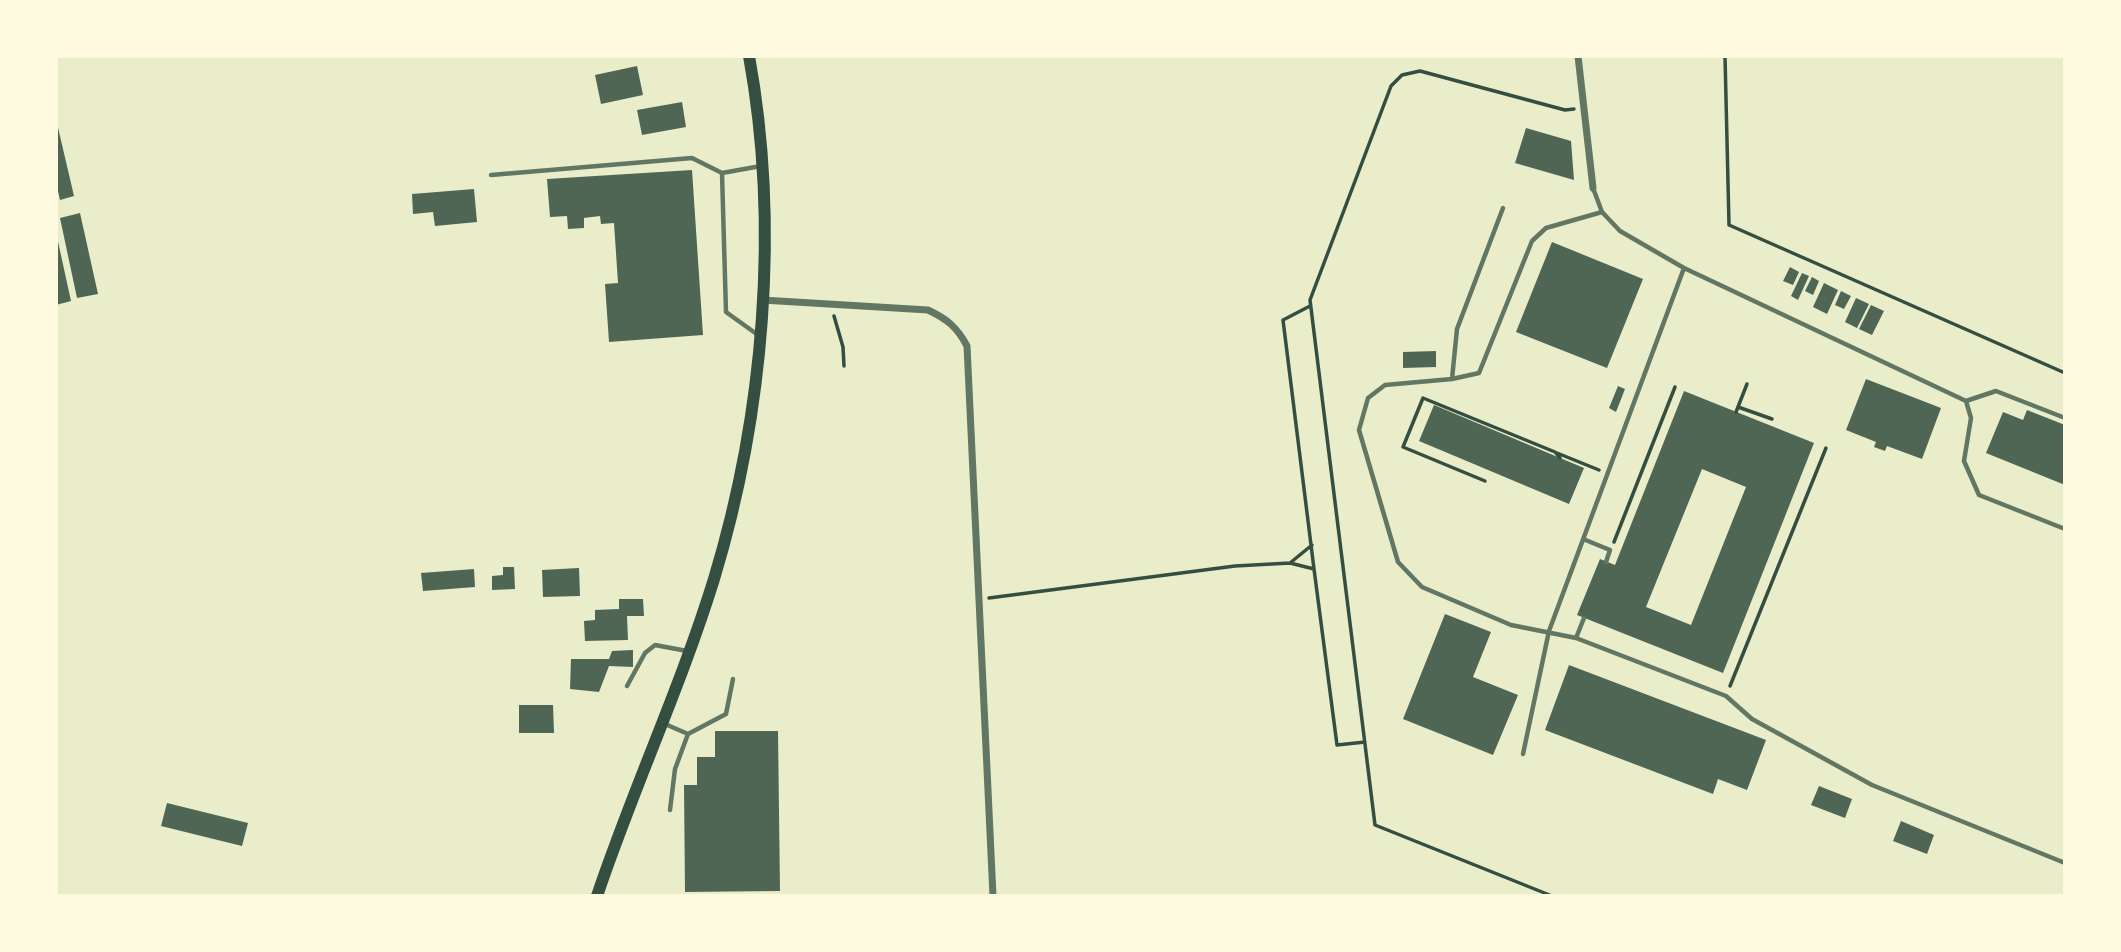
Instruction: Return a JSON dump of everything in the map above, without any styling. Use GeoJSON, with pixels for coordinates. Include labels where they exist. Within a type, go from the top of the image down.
{"type":"FeatureCollection","features":[{"type":"Feature","properties":{"kind":"main road"},"geometry":{"type":"LineString","coordinates":[[597,896],[714,580],[744,453],[762,300],[761,166],[749,56]]}},
{"type":"Feature","properties":{"kind":"street"},"geometry":{"type":"LineString","coordinates":[[1578,56],[1593,187]]}},
{"type":"Feature","properties":{"kind":"street"},"geometry":{"type":"LineString","coordinates":[[762,300],[928,310],[947,318],[967,345],[993,896]]}},
{"type":"Feature","properties":{"kind":"lane"},"geometry":{"type":"LineString","coordinates":[[491,175],[692,158],[722,173],[761,166]]}},
{"type":"Feature","properties":{"kind":"lane"},"geometry":{"type":"LineString","coordinates":[[722,173],[726,312],[759,335]]}},
{"type":"Feature","properties":{"kind":"lane"},"geometry":{"type":"LineString","coordinates":[[1593,187],[1602,212],[1620,231],[1684,268],[1966,401],[1996,391],[2065,418]]}},
{"type":"Feature","properties":{"kind":"lane"},"geometry":{"type":"LineString","coordinates":[[1452,379],[1457,329],[1503,208]]}},
{"type":"Feature","properties":{"kind":"lane"},"geometry":{"type":"LineString","coordinates":[[1602,212],[1546,228],[1532,241],[1479,373],[1452,379],[1385,385],[1368,397],[1359,430],[1398,562],[1422,587],[1511,625],[1576,638],[1726,696],[1752,719],[1871,785],[2065,863]]}},
{"type":"Feature","properties":{"kind":"lane"},"geometry":{"type":"LineString","coordinates":[[1523,754],[1549,631],[1684,268]]}},
{"type":"Feature","properties":{"kind":"lane"},"geometry":{"type":"LineString","coordinates":[[1966,401],[1970,418],[1964,461],[1979,495],[2065,529]]}},
{"type":"Feature","properties":{"kind":"lane"},"geometry":{"type":"LineString","coordinates":[[1583,539],[1610,550],[1606,562]]}},
{"type":"Feature","properties":{"kind":"lane"},"geometry":{"type":"LineString","coordinates":[[1576,638],[1584,618]]}},
{"type":"Feature","properties":{"kind":"lane"},"geometry":{"type":"LineString","coordinates":[[627,686],[645,653],[655,645],[688,651]]}},
{"type":"Feature","properties":{"kind":"lane"},"geometry":{"type":"LineString","coordinates":[[670,810],[675,769],[688,734],[726,714],[733,679]]}},
{"type":"Feature","properties":{"kind":"lane"},"geometry":{"type":"LineString","coordinates":[[662,722],[688,734]]}},
{"type":"Feature","properties":{"kind":"path"},"geometry":{"type":"LineString","coordinates":[[1725,56],[1729,225],[2065,373]]}},
{"type":"Feature","properties":{"kind":"path"},"geometry":{"type":"LineString","coordinates":[[1552,896],[1375,825],[1310,300],[1391,86],[1402,75],[1420,71],[1565,110],[1584,108]]}},
{"type":"Feature","properties":{"kind":"path"},"geometry":{"type":"LineString","coordinates":[[830,304],[839,327],[844,366]]}},
{"type":"Feature","properties":{"kind":"path"},"geometry":{"type":"LineString","coordinates":[[1311,306],[1283,320],[1337,745],[1365,741]]}},
{"type":"Feature","properties":{"kind":"path"},"geometry":{"type":"LineString","coordinates":[[1747,384],[1737,409],[1772,419]]}},
{"type":"Feature","properties":{"kind":"path"},"geometry":{"type":"LineString","coordinates":[[1610,550],[1675,387]]}},
{"type":"Feature","properties":{"kind":"path"},"geometry":{"type":"LineString","coordinates":[[1485,481],[1403,447],[1423,398],[1607,474]]}},
{"type":"Feature","properties":{"kind":"path"},"geometry":{"type":"LineString","coordinates":[[1726,696],[1826,448]]}},
{"type":"Feature","properties":{"kind":"path"},"geometry":{"type":"LineString","coordinates":[[1555,453],[1560,458]]}},
{"type":"Feature","properties":{"kind":"path"},"geometry":{"type":"LineString","coordinates":[[1290,563],[1312,545]]}},
{"type":"Feature","properties":{"kind":"path"},"geometry":{"type":"LineString","coordinates":[[978,600],[1235,566],[1290,563],[1314,569]]}},
{"type":"Feature","properties":{"kind":"building"},"geometry":{"type":"Polygon","coordinates":[[[637,66],[643,95],[601,104],[595,75],[637,66]]]}},
{"type":"Feature","properties":{"kind":"building"},"geometry":{"type":"Polygon","coordinates":[[[682,102],[686,127],[642,135],[637,110],[682,102]]]}},
{"type":"Feature","properties":{"kind":"building"},"geometry":{"type":"Polygon","coordinates":[[[56,119],[74,196],[60,200],[56,183],[56,119]]]}},
{"type":"Feature","properties":{"kind":"building"},"geometry":{"type":"Polygon","coordinates":[[[1526,128],[1571,141],[1574,180],[1515,163],[1526,128]]]}},
{"type":"Feature","properties":{"kind":"building"},"geometry":{"type":"Polygon","coordinates":[[[692,170],[703,335],[609,342],[605,284],[618,283],[614,223],[601,224],[600,216],[584,218],[584,228],[568,229],[567,216],[550,217],[547,179],[692,170]]]}},
{"type":"Feature","properties":{"kind":"building"},"geometry":{"type":"Polygon","coordinates":[[[474,189],[477,222],[435,226],[433,212],[413,214],[412,194],[474,189]]]}},
{"type":"Feature","properties":{"kind":"building"},"geometry":{"type":"Polygon","coordinates":[[[80,213],[98,294],[77,298],[60,218],[80,213]]]}},
{"type":"Feature","properties":{"kind":"building"},"geometry":{"type":"Polygon","coordinates":[[[56,238],[71,301],[56,305],[56,238]]]}},
{"type":"Feature","properties":{"kind":"building"},"geometry":{"type":"Polygon","coordinates":[[[1552,242],[1643,279],[1607,368],[1516,332],[1552,242]]]}},
{"type":"Feature","properties":{"kind":"building"},"geometry":{"type":"Polygon","coordinates":[[[1790,267],[1799,272],[1793,285],[1783,281],[1790,267]]]}},
{"type":"Feature","properties":{"kind":"building"},"geometry":{"type":"Polygon","coordinates":[[[1802,273],[1809,276],[1798,300],[1791,296],[1802,273]]]}},
{"type":"Feature","properties":{"kind":"building"},"geometry":{"type":"Polygon","coordinates":[[[1812,277],[1819,281],[1813,295],[1805,291],[1812,277]]]}},
{"type":"Feature","properties":{"kind":"building"},"geometry":{"type":"Polygon","coordinates":[[[1824,283],[1838,290],[1827,314],[1813,307],[1824,283]]]}},
{"type":"Feature","properties":{"kind":"building"},"geometry":{"type":"Polygon","coordinates":[[[1841,291],[1851,296],[1844,309],[1835,305],[1841,291]]]}},
{"type":"Feature","properties":{"kind":"building"},"geometry":{"type":"Polygon","coordinates":[[[1856,298],[1869,304],[1857,328],[1845,322],[1856,298]]]}},
{"type":"Feature","properties":{"kind":"building"},"geometry":{"type":"Polygon","coordinates":[[[1871,305],[1884,311],[1872,335],[1859,329],[1871,305]]]}},
{"type":"Feature","properties":{"kind":"building"},"geometry":{"type":"Polygon","coordinates":[[[1436,351],[1436,367],[1403,368],[1403,352],[1436,351]]]}},
{"type":"Feature","properties":{"kind":"building"},"geometry":{"type":"Polygon","coordinates":[[[1866,379],[1941,408],[1922,459],[1887,446],[1885,451],[1874,447],[1876,442],[1846,430],[1866,379]]]}},
{"type":"Feature","properties":{"kind":"building"},"geometry":{"type":"Polygon","coordinates":[[[1618,386],[1625,389],[1616,412],[1609,408],[1618,386]]]}},
{"type":"Feature","properties":{"kind":"building"},"geometry":{"type":"Polygon","coordinates":[[[1684,391],[1814,443],[1723,673],[1577,615],[1600,559],[1615,565],[1684,391]],[[1702,469],[1646,607],[1691,625],[1746,487],[1702,469]]]}},
{"type":"Feature","properties":{"kind":"building"},"geometry":{"type":"Polygon","coordinates":[[[1434,405],[1584,468],[1569,504],[1419,441],[1434,405]]]}},
{"type":"Feature","properties":{"kind":"building"},"geometry":{"type":"Polygon","coordinates":[[[2027,410],[2065,425],[2065,485],[1986,453],[2003,412],[2023,420],[2027,410]]]}},
{"type":"Feature","properties":{"kind":"building"},"geometry":{"type":"Polygon","coordinates":[[[503,567],[514,567],[515,589],[492,590],[492,576],[503,575],[503,567]]]}},
{"type":"Feature","properties":{"kind":"building"},"geometry":{"type":"Polygon","coordinates":[[[579,568],[580,596],[543,597],[542,570],[579,568]]]}},
{"type":"Feature","properties":{"kind":"building"},"geometry":{"type":"Polygon","coordinates":[[[474,569],[475,587],[423,591],[421,573],[474,569]]]}},
{"type":"Feature","properties":{"kind":"building"},"geometry":{"type":"Polygon","coordinates":[[[619,599],[643,599],[644,616],[627,616],[628,640],[585,641],[584,621],[595,620],[595,610],[619,609],[619,599]]]}},
{"type":"Feature","properties":{"kind":"building"},"geometry":{"type":"Polygon","coordinates":[[[1445,614],[1491,632],[1473,677],[1518,695],[1493,755],[1403,719],[1445,614]]]}},
{"type":"Feature","properties":{"kind":"building"},"geometry":{"type":"Polygon","coordinates":[[[633,650],[633,667],[609,666],[599,692],[570,689],[571,659],[609,659],[612,651],[633,650]]]}},
{"type":"Feature","properties":{"kind":"building"},"geometry":{"type":"Polygon","coordinates":[[[1569,665],[1766,740],[1747,790],[1718,779],[1713,794],[1545,730],[1569,665]]]}},
{"type":"Feature","properties":{"kind":"building"},"geometry":{"type":"Polygon","coordinates":[[[519,705],[553,705],[554,733],[519,733],[519,705]]]}},
{"type":"Feature","properties":{"kind":"building"},"geometry":{"type":"Polygon","coordinates":[[[715,731],[778,731],[780,891],[685,892],[684,785],[697,785],[697,757],[715,757],[715,731]]]}},
{"type":"Feature","properties":{"kind":"building"},"geometry":{"type":"Polygon","coordinates":[[[1819,786],[1852,799],[1845,818],[1811,805],[1819,786]]]}},
{"type":"Feature","properties":{"kind":"building"},"geometry":{"type":"Polygon","coordinates":[[[167,803],[248,823],[242,846],[161,826],[167,803]]]}},
{"type":"Feature","properties":{"kind":"building"},"geometry":{"type":"Polygon","coordinates":[[[1901,821],[1934,835],[1927,854],[1893,841],[1901,821]]]}}]}
